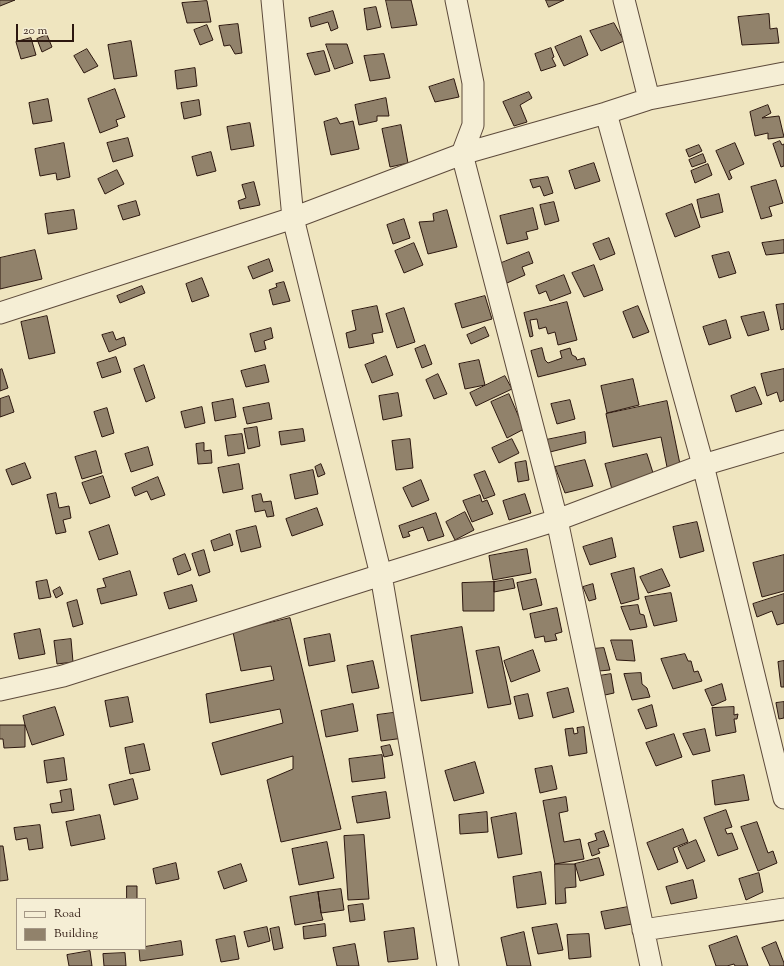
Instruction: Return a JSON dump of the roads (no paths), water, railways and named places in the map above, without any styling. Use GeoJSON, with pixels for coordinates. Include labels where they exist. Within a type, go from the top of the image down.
{"type":"FeatureCollection","features":[{"type":"Feature","properties":{"kind":"street"},"geometry":{"type":"LineString","coordinates":[[272,0],[292,218],[381,575],[448,966]]}},
{"type":"Feature","properties":{"kind":"street"},"geometry":{"type":"LineString","coordinates":[[456,0],[473,83],[473,125],[462,154],[557,520],[651,966]]}},
{"type":"Feature","properties":{"kind":"street"},"geometry":{"type":"LineString","coordinates":[[624,0],[649,99]]}},
{"type":"Feature","properties":{"kind":"street"},"geometry":{"type":"LineString","coordinates":[[0,314],[292,218],[462,154],[606,113],[649,99],[784,73]]}},
{"type":"Feature","properties":{"kind":"street"},"geometry":{"type":"LineString","coordinates":[[606,113],[703,465],[784,798]]}},
{"type":"Feature","properties":{"kind":"street"},"geometry":{"type":"LineString","coordinates":[[0,690],[64,676],[557,520],[703,465],[784,441]]}},
{"type":"Feature","properties":{"kind":"street"},"geometry":{"type":"LineString","coordinates":[[643,930],[784,909]]}}]}
